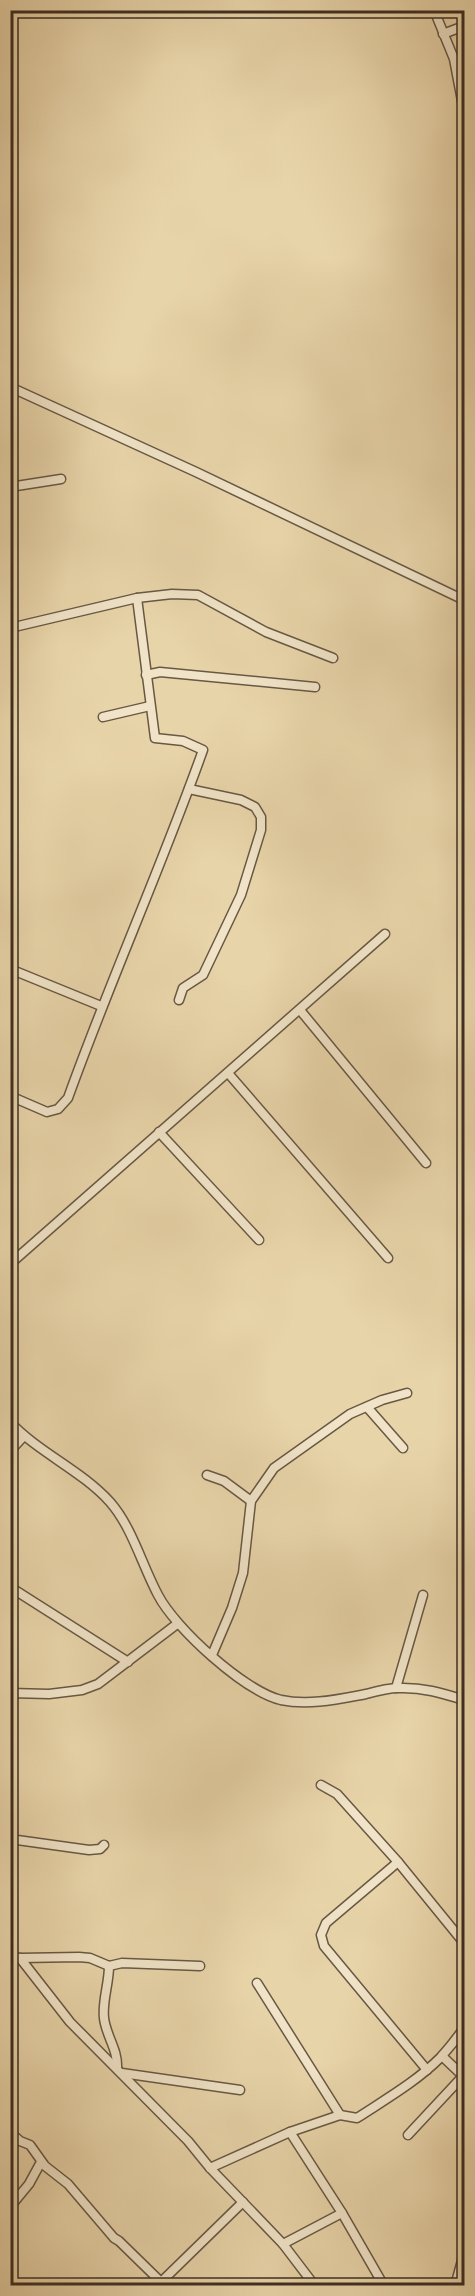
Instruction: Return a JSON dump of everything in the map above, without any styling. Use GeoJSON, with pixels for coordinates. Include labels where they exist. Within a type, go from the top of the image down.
{"type":"FeatureCollection","features":[{"type":"Feature","properties":{"kind":"street"},"geometry":{"type":"LineString","coordinates":[[434,10],[454,59],[462,101]]}},
{"type":"Feature","properties":{"kind":"street"},"geometry":{"type":"LineString","coordinates":[[443,33],[465,26]]}},
{"type":"Feature","properties":{"kind":"street"},"geometry":{"type":"LineString","coordinates":[[10,387],[196,471],[465,600]]}},
{"type":"Feature","properties":{"kind":"street"},"geometry":{"type":"LineString","coordinates":[[10,487],[61,479]]}},
{"type":"Feature","properties":{"kind":"street"},"geometry":{"type":"LineString","coordinates":[[10,628],[137,598],[172,594],[198,595],[266,632],[333,658]]}},
{"type":"Feature","properties":{"kind":"street"},"geometry":{"type":"LineString","coordinates":[[10,1096],[47,1112],[58,1110],[68,1098],[101,1006],[129,945],[203,750],[183,741],[155,738],[137,598]]}},
{"type":"Feature","properties":{"kind":"street"},"geometry":{"type":"LineString","coordinates":[[146,675],[160,672],[315,687]]}},
{"type":"Feature","properties":{"kind":"street"},"geometry":{"type":"LineString","coordinates":[[103,717],[150,706]]}},
{"type":"Feature","properties":{"kind":"street"},"geometry":{"type":"LineString","coordinates":[[179,1000],[183,988],[203,975],[213,955],[241,895],[261,830],[261,817],[255,807],[241,800],[189,789]]}},
{"type":"Feature","properties":{"kind":"street"},"geometry":{"type":"LineString","coordinates":[[10,1264],[385,934]]}},
{"type":"Feature","properties":{"kind":"street"},"geometry":{"type":"LineString","coordinates":[[10,969],[101,1006]]}},
{"type":"Feature","properties":{"kind":"street"},"geometry":{"type":"LineString","coordinates":[[300,1010],[426,1163]]}},
{"type":"Feature","properties":{"kind":"street"},"geometry":{"type":"LineString","coordinates":[[228,1073],[388,1258]]}},
{"type":"Feature","properties":{"kind":"street"},"geometry":{"type":"LineString","coordinates":[[159,1132],[260,1240]]}},
{"type":"Feature","properties":{"kind":"street"},"geometry":{"type":"LineString","coordinates":[[212,1655],[232,1608],[243,1573],[251,1501],[274,1468],[350,1414],[407,1393]]}},
{"type":"Feature","properties":{"kind":"street"},"geometry":{"type":"LineString","coordinates":[[367,1407],[403,1448]]}},
{"type":"Feature","properties":{"kind":"street"},"geometry":{"type":"LineString","coordinates":[[10,1422],[24,1437],[64,1463],[111,1503],[126,1527],[159,1598],[177,1624],[212,1655],[265,1694],[298,1703],[396,1688],[429,1689],[465,1700]]}},
{"type":"Feature","properties":{"kind":"street"},"geometry":{"type":"LineString","coordinates":[[10,1451],[24,1437]]}},
{"type":"Feature","properties":{"kind":"street"},"geometry":{"type":"LineString","coordinates":[[207,1474],[224,1481],[251,1501]]}},
{"type":"Feature","properties":{"kind":"street"},"geometry":{"type":"LineString","coordinates":[[10,1587],[128,1662]]}},
{"type":"Feature","properties":{"kind":"street"},"geometry":{"type":"LineString","coordinates":[[396,1688],[423,1595]]}},
{"type":"Feature","properties":{"kind":"street"},"geometry":{"type":"LineString","coordinates":[[10,1693],[49,1694],[82,1690],[98,1684],[177,1624]]}},
{"type":"Feature","properties":{"kind":"street"},"geometry":{"type":"LineString","coordinates":[[321,1785],[338,1794],[465,1943]]}},
{"type":"Feature","properties":{"kind":"street"},"geometry":{"type":"LineString","coordinates":[[10,1839],[89,1850],[100,1849],[104,1845]]}},
{"type":"Feature","properties":{"kind":"street"},"geometry":{"type":"LineString","coordinates":[[398,1862],[327,1923],[321,1935],[324,1946],[427,2070]]}},
{"type":"Feature","properties":{"kind":"street"},"geometry":{"type":"LineString","coordinates":[[10,1956],[90,1958],[109,1966],[122,1963],[200,1966]]}},
{"type":"Feature","properties":{"kind":"street"},"geometry":{"type":"LineString","coordinates":[[20,1958],[70,2022],[188,2141],[210,2168],[283,2244],[315,2286]]}},
{"type":"Feature","properties":{"kind":"street"},"geometry":{"type":"LineString","coordinates":[[109,1966],[109,1980],[103,2008],[104,2020],[117,2057],[119,2071]]}},
{"type":"Feature","properties":{"kind":"street"},"geometry":{"type":"LineString","coordinates":[[258,1983],[340,2115]]}},
{"type":"Feature","properties":{"kind":"street"},"geometry":{"type":"LineString","coordinates":[[210,2168],[290,2132],[340,2115],[357,2118],[427,2070],[465,2028]]}},
{"type":"Feature","properties":{"kind":"street"},"geometry":{"type":"LineString","coordinates":[[408,2135],[464,2077],[442,2056]]}},
{"type":"Feature","properties":{"kind":"street"},"geometry":{"type":"LineString","coordinates":[[119,2071],[240,2090]]}},
{"type":"Feature","properties":{"kind":"street"},"geometry":{"type":"LineString","coordinates":[[10,2132],[20,2141],[30,2145],[41,2162],[68,2184],[114,2238],[159,2284],[243,2202]]}},
{"type":"Feature","properties":{"kind":"street"},"geometry":{"type":"LineString","coordinates":[[290,2132],[342,2213],[384,2286]]}},
{"type":"Feature","properties":{"kind":"street"},"geometry":{"type":"LineString","coordinates":[[10,2207],[29,2184],[41,2162]]}},
{"type":"Feature","properties":{"kind":"street"},"geometry":{"type":"LineString","coordinates":[[283,2244],[342,2213]]}},
{"type":"Feature","properties":{"kind":"street"},"geometry":{"type":"LineString","coordinates":[[455,2286],[465,2253]]}}]}
